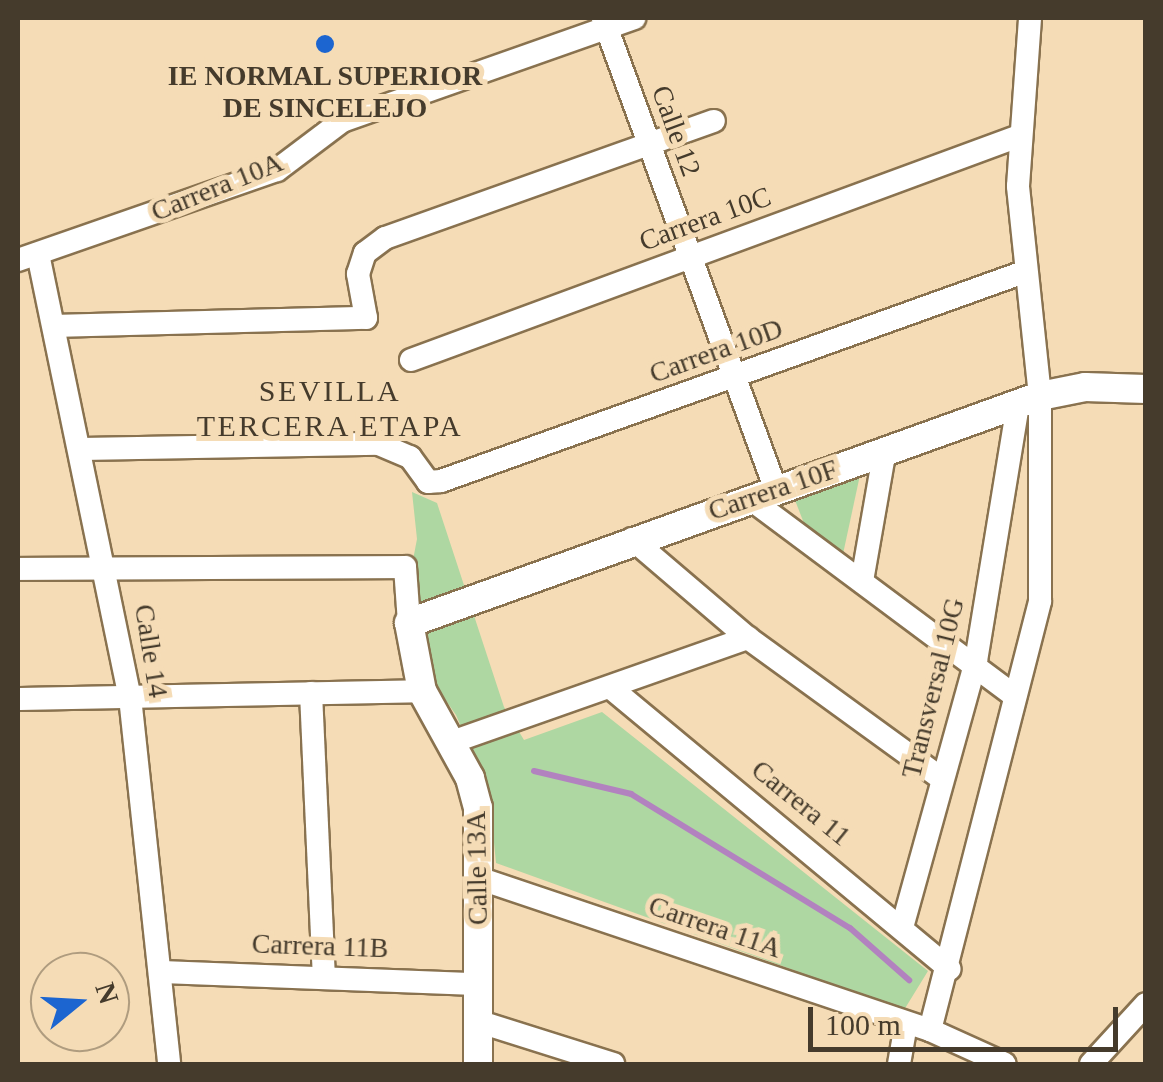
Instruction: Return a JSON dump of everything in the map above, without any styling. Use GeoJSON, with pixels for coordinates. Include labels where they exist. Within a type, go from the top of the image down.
{"type":"FeatureCollection","features":[{"type":"Feature","properties":{"kind":"street","name":"Carrera 10A"},"geometry":{"type":"LineString","coordinates":[[28,257],[277,170],[342,121],[604,22],[634,18]]}},
{"type":"Feature","properties":{"kind":"street"},"geometry":{"type":"LineString","coordinates":[[930,1030],[950,969],[1040,601],[1019,136],[1030,18]]}},
{"type":"Feature","properties":{"kind":"street","name":"Calle 12"},"geometry":{"type":"LineString","coordinates":[[604,22],[734,377],[762,494]]}},
{"type":"Feature","properties":{"kind":"street"},"geometry":{"type":"LineString","coordinates":[[54,326],[366,318],[358,274],[365,253],[384,238],[714,121]]}},
{"type":"Feature","properties":{"kind":"street","name":"Carrera 10C"},"geometry":{"type":"LineString","coordinates":[[411,360],[1019,136]]}},
{"type":"Feature","properties":{"kind":"street","name":"Calle 14"},"geometry":{"type":"LineString","coordinates":[[28,257],[54,326],[107,568],[130,697],[169,1064]]}},
{"type":"Feature","properties":{"kind":"street","name":"Carrera 10D"},"geometry":{"type":"LineString","coordinates":[[82,448],[379,444],[410,457],[428,482],[1024,272]]}},
{"type":"Feature","properties":{"kind":"street","name":"Carrera 10F"},"geometry":{"type":"LineString","coordinates":[[409,623],[632,539],[1029,400],[1085,387],[1145,384]]}},
{"type":"Feature","properties":{"kind":"street","name":"Transversal 10G"},"geometry":{"type":"LineString","coordinates":[[903,924],[976,662],[1029,400]]}},
{"type":"Feature","properties":{"kind":"street"},"geometry":{"type":"LineString","coordinates":[[862,581],[885,450]]}},
{"type":"Feature","properties":{"kind":"street"},"geometry":{"type":"LineString","coordinates":[[762,494],[862,581],[976,662],[1015,696]]}},
{"type":"Feature","properties":{"kind":"street"},"geometry":{"type":"LineString","coordinates":[[632,539],[748,638],[941,778]]}},
{"type":"Feature","properties":{"kind":"street","name":"Calle 13A"},"geometry":{"type":"LineString","coordinates":[[107,568],[406,567],[409,623],[422,691],[452,742],[478,808],[478,1064]]}},
{"type":"Feature","properties":{"kind":"street"},"geometry":{"type":"LineString","coordinates":[[18,569],[107,568]]}},
{"type":"Feature","properties":{"kind":"street"},"geometry":{"type":"LineString","coordinates":[[452,742],[748,638]]}},
{"type":"Feature","properties":{"kind":"street","name":"Carrera 11"},"geometry":{"type":"LineString","coordinates":[[611,688],[903,924],[950,969]]}},
{"type":"Feature","properties":{"kind":"street"},"geometry":{"type":"LineString","coordinates":[[18,700],[422,691]]}},
{"type":"Feature","properties":{"kind":"street"},"geometry":{"type":"LineString","coordinates":[[311,693],[324,974]]}},
{"type":"Feature","properties":{"kind":"street","name":"Carrera 11A"},"geometry":{"type":"LineString","coordinates":[[481,879],[930,1030],[1005,1064]]}},
{"type":"Feature","properties":{"kind":"street","name":"Carrera 11B"},"geometry":{"type":"LineString","coordinates":[[160,972],[324,974],[478,984]]}},
{"type":"Feature","properties":{"kind":"street"},"geometry":{"type":"LineString","coordinates":[[1091,1064],[1146,1004]]}},
{"type":"Feature","properties":{"kind":"street"},"geometry":{"type":"LineString","coordinates":[[478,1021],[613,1064]]}},
{"type":"Feature","properties":{"kind":"street"},"geometry":{"type":"LineString","coordinates":[[899,1064],[906,1024]]}},
{"type":"Feature","properties":{"kind":"green space"},"geometry":{"type":"Polygon","coordinates":[[[860,475],[843,554],[805,526],[793,495],[860,475]]]}},
{"type":"Feature","properties":{"kind":"green space"},"geometry":{"type":"Polygon","coordinates":[[[412,492],[437,503],[504,707],[524,740],[602,712],[928,971],[904,1010],[496,863],[489,792],[456,715],[431,679],[412,565],[417,539],[412,492]]]}},
{"type":"Feature","properties":{"kind":"waterway"},"geometry":{"type":"LineString","coordinates":[[534,771],[631,794],[850,928],[909,980]]}},
{"type":"Feature","properties":{"kind":"place","name":"IE NORMAL SUPERIOR DE SINCELEJO"},"geometry":{"type":"Point","coordinates":[325,44]}},
{"type":"Feature","properties":{"kind":"district","name":"SEVILLA TERCERA ETAPA"},"geometry":{"type":"Point","coordinates":[330,408]}}]}
